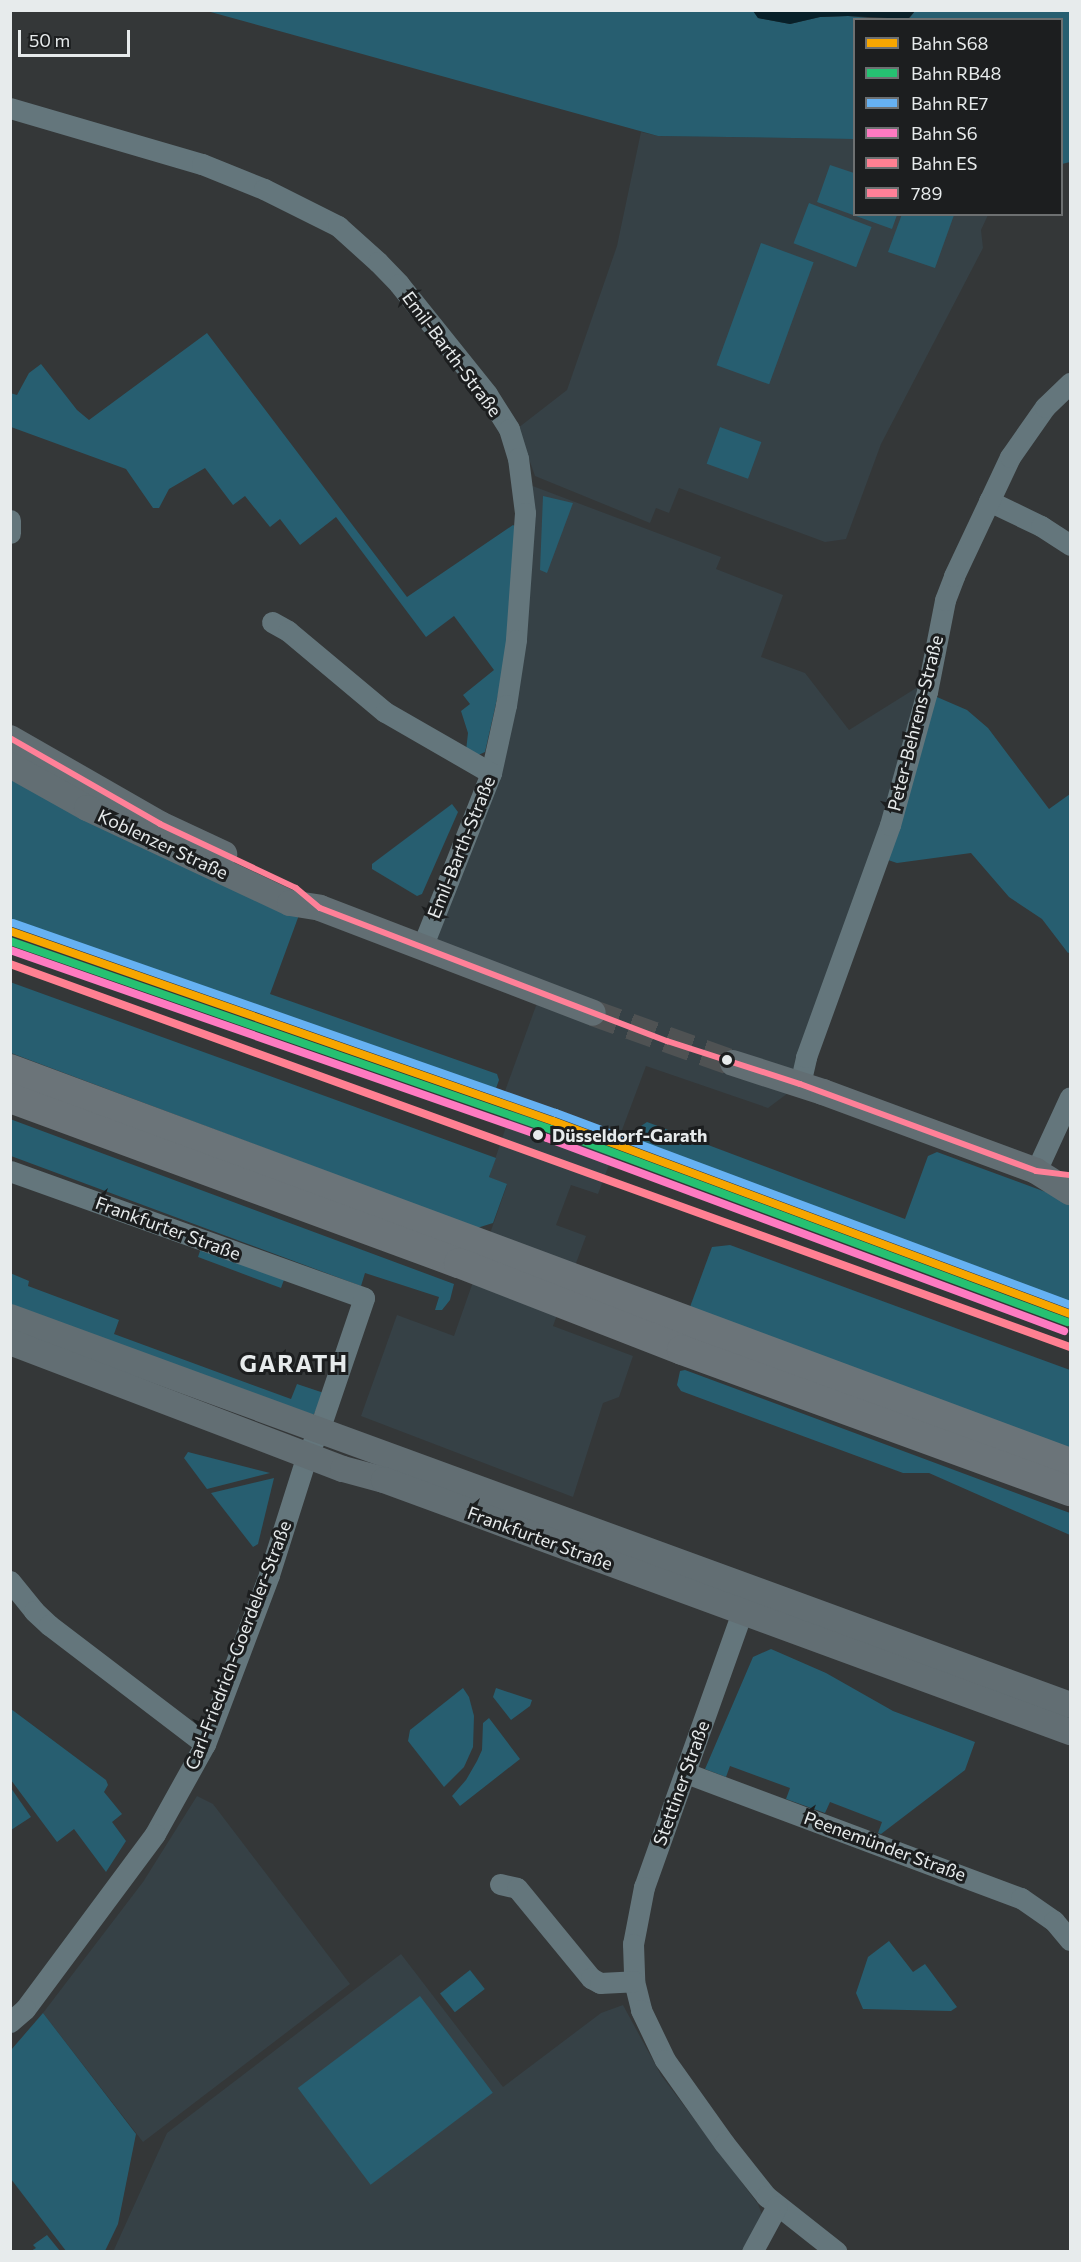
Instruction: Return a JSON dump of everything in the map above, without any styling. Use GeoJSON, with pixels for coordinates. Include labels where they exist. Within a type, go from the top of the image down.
{"type":"FeatureCollection","features":[{"type":"Feature","properties":{"kind":"highway"},"geometry":{"type":"LineString","coordinates":[[10,1069],[464,1252],[688,1337],[1071,1491]]}},
{"type":"Feature","properties":{"kind":"highway"},"geometry":{"type":"LineString","coordinates":[[10,1098],[464,1252]]}},
{"type":"Feature","properties":{"kind":"highway"},"geometry":{"type":"LineString","coordinates":[[688,1337],[1071,1463]]}},
{"type":"Feature","properties":{"kind":"main road","name":"Koblenzer Straße"},"geometry":{"type":"LineString","coordinates":[[10,738],[160,824],[296,888],[320,908]]}},
{"type":"Feature","properties":{"kind":"main road","name":"Koblenzer Straße"},"geometry":{"type":"LineString","coordinates":[[10,765],[87,808],[290,903],[320,908],[593,1013]]}},
{"type":"Feature","properties":{"kind":"main road"},"geometry":{"type":"LineString","coordinates":[[733,1063],[800,1084],[1036,1171],[1071,1192]]}},
{"type":"Feature","properties":{"kind":"main road"},"geometry":{"type":"LineString","coordinates":[[1036,1171],[1071,1175]]}},
{"type":"Feature","properties":{"kind":"main road","name":"Frankfurter Straße"},"geometry":{"type":"LineString","coordinates":[[10,1317],[319,1430],[1071,1731]]}},
{"type":"Feature","properties":{"kind":"main road","name":"Frankfurter Straße"},"geometry":{"type":"LineString","coordinates":[[10,1342],[307,1455],[746,1601],[1071,1705]]}},
{"type":"Feature","properties":{"kind":"street","name":"Emil-Barth-Straße"},"geometry":{"type":"LineString","coordinates":[[10,108],[202,164],[264,189],[338,226],[378,261],[399,284],[487,394],[509,429],[518,458],[525,513],[516,640],[506,705],[491,773],[422,946]]}},
{"type":"Feature","properties":{"kind":"street","name":"Peter-Behrens-Straße"},"geometry":{"type":"LineString","coordinates":[[800,1084],[806,1057],[890,825],[927,692],[945,600],[1010,457],[1045,407],[1071,384]]}},
{"type":"Feature","properties":{"kind":"street"},"geometry":{"type":"LineString","coordinates":[[989,501],[1041,525],[1071,545]]}},
{"type":"Feature","properties":{"kind":"street"},"geometry":{"type":"LineString","coordinates":[[10,520],[10,533]]}},
{"type":"Feature","properties":{"kind":"street"},"geometry":{"type":"LineString","coordinates":[[272,622],[288,631],[385,712],[491,773]]}},
{"type":"Feature","properties":{"kind":"street"},"geometry":{"type":"LineString","coordinates":[[1036,1171],[1071,1097]]}},
{"type":"Feature","properties":{"kind":"street","name":"Frankfurter Straße"},"geometry":{"type":"LineString","coordinates":[[10,1171],[364,1298],[319,1430]]}},
{"type":"Feature","properties":{"kind":"street","name":"Carl-Friedrich-Goerdeler-Straße"},"geometry":{"type":"LineString","coordinates":[[10,2022],[25,2010],[155,1834],[205,1744],[269,1575],[307,1455],[319,1430]]}},
{"type":"Feature","properties":{"kind":"street"},"geometry":{"type":"LineString","coordinates":[[10,1581],[34,1611],[56,1631],[205,1744]]}},
{"type":"Feature","properties":{"kind":"street","name":"Stettiner Straße"},"geometry":{"type":"LineString","coordinates":[[746,1601],[639,1907],[633,1944],[634,1981],[642,2010],[665,2060],[724,2143],[777,2206],[837,2252]]}},
{"type":"Feature","properties":{"kind":"street","name":"Peenemünder Straße"},"geometry":{"type":"LineString","coordinates":[[686,1773],[1021,1898],[1054,1921],[1071,1940]]}},
{"type":"Feature","properties":{"kind":"street"},"geometry":{"type":"LineString","coordinates":[[500,1884],[517,1888],[581,1970],[591,1978],[600,1983],[634,1981]]}},
{"type":"Feature","properties":{"kind":"street"},"geometry":{"type":"LineString","coordinates":[[752,2252],[777,2206]]}},
{"type":"Feature","properties":{"kind":"shaded area"},"geometry":{"type":"Polygon","coordinates":[[[753,10],[758,18],[790,24],[820,17],[869,18],[853,18],[853,139],[658,136],[207,11],[753,10]]]}},
{"type":"Feature","properties":{"kind":"shaded area"},"geometry":{"type":"Polygon","coordinates":[[[753,11],[915,11],[909,18],[820,17],[790,24],[758,18],[753,11]]]}},
{"type":"Feature","properties":{"kind":"shaded area"},"geometry":{"type":"Polygon","coordinates":[[[915,11],[1070,11],[1070,162],[1063,164],[1063,18],[910,18],[915,11]]]}},
{"type":"Feature","properties":{"kind":"shaded area"},"geometry":{"type":"Polygon","coordinates":[[[641,132],[658,136],[853,139],[853,216],[988,216],[981,230],[983,248],[881,444],[846,539],[825,542],[679,488],[669,513],[656,508],[650,523],[535,476],[518,428],[567,390],[617,246],[641,132]]]}},
{"type":"Feature","properties":{"kind":"shaded area"},"geometry":{"type":"Polygon","coordinates":[[[830,165],[853,173],[853,215],[817,202],[830,165]]]}},
{"type":"Feature","properties":{"kind":"shaded area"},"geometry":{"type":"Polygon","coordinates":[[[809,203],[872,227],[856,267],[794,243],[809,203]]]}},
{"type":"Feature","properties":{"kind":"shaded area"},"geometry":{"type":"Polygon","coordinates":[[[856,216],[897,216],[892,229],[856,216]]]}},
{"type":"Feature","properties":{"kind":"shaded area"},"geometry":{"type":"Polygon","coordinates":[[[901,216],[954,216],[935,268],[888,252],[901,216]]]}},
{"type":"Feature","properties":{"kind":"shaded area"},"geometry":{"type":"Polygon","coordinates":[[[761,243],[814,262],[769,384],[717,365],[761,243]]]}},
{"type":"Feature","properties":{"kind":"shaded area"},"geometry":{"type":"Polygon","coordinates":[[[207,333],[407,597],[513,525],[520,529],[503,673],[485,752],[476,756],[466,751],[468,733],[461,711],[470,704],[463,695],[494,670],[454,616],[426,637],[336,517],[300,545],[280,519],[270,527],[245,496],[233,505],[205,468],[169,489],[159,508],[153,508],[126,469],[11,427],[10,393],[17,395],[29,373],[41,364],[77,410],[89,420],[207,333]]]}},
{"type":"Feature","properties":{"kind":"shaded area"},"geometry":{"type":"Polygon","coordinates":[[[720,427],[761,442],[748,479],[707,464],[720,427]]]}},
{"type":"Feature","properties":{"kind":"shaded area"},"geometry":{"type":"Polygon","coordinates":[[[522,482],[721,557],[716,569],[783,595],[761,657],[805,673],[849,730],[921,685],[927,692],[800,1084],[768,1108],[646,1066],[598,1194],[571,1185],[556,1225],[586,1236],[553,1326],[633,1356],[619,1397],[603,1403],[573,1497],[361,1416],[397,1315],[454,1336],[507,1185],[489,1177],[513,1106],[501,1102],[541,992],[422,947],[491,773],[522,482]]]}},
{"type":"Feature","properties":{"kind":"shaded area"},"geometry":{"type":"Polygon","coordinates":[[[543,496],[573,503],[547,573],[540,570],[543,496]]]}},
{"type":"Feature","properties":{"kind":"shaded area"},"geometry":{"type":"Polygon","coordinates":[[[930,694],[967,710],[988,728],[1049,809],[1070,794],[1070,952],[1068,953],[1042,919],[1009,897],[971,853],[897,863],[885,859],[930,694]]]}},
{"type":"Feature","properties":{"kind":"shaded area"},"geometry":{"type":"Polygon","coordinates":[[[11,774],[299,915],[270,994],[497,1074],[499,1080],[494,1094],[11,924],[11,774]]]}},
{"type":"Feature","properties":{"kind":"shaded area"},"geometry":{"type":"Polygon","coordinates":[[[452,804],[458,812],[422,894],[417,896],[372,869],[372,864],[452,804]]]}},
{"type":"Feature","properties":{"kind":"shaded area"},"geometry":{"type":"Polygon","coordinates":[[[10,982],[496,1158],[489,1177],[507,1184],[493,1223],[477,1228],[11,1053],[10,982]]]}},
{"type":"Feature","properties":{"kind":"shaded area"},"geometry":{"type":"Polygon","coordinates":[[[10,1119],[454,1284],[450,1300],[442,1310],[435,1310],[439,1297],[365,1273],[361,1286],[11,1156],[10,1119]]]}},
{"type":"Feature","properties":{"kind":"shaded area"},"geometry":{"type":"Polygon","coordinates":[[[647,1122],[905,1219],[928,1156],[937,1152],[1070,1201],[1070,1306],[630,1142],[635,1130],[647,1122]]]}},
{"type":"Feature","properties":{"kind":"shaded area"},"geometry":{"type":"Polygon","coordinates":[[[730,1245],[1070,1370],[1070,1449],[690,1307],[712,1247],[730,1245]]]}},
{"type":"Feature","properties":{"kind":"shaded area"},"geometry":{"type":"Polygon","coordinates":[[[201,1248],[285,1277],[281,1288],[198,1257],[201,1248]]]}},
{"type":"Feature","properties":{"kind":"shaded area"},"geometry":{"type":"Polygon","coordinates":[[[10,1273],[29,1281],[28,1286],[119,1320],[114,1334],[291,1399],[297,1384],[324,1393],[314,1414],[310,1416],[11,1309],[10,1273]]]}},
{"type":"Feature","properties":{"kind":"shaded area"},"geometry":{"type":"Polygon","coordinates":[[[685,1370],[1070,1513],[1070,1535],[929,1473],[903,1473],[681,1391],[677,1385],[680,1371],[685,1370]]]}},
{"type":"Feature","properties":{"kind":"shaded area"},"geometry":{"type":"Polygon","coordinates":[[[188,1452],[270,1473],[207,1489],[184,1458],[188,1452]]]}},
{"type":"Feature","properties":{"kind":"shaded area"},"geometry":{"type":"Polygon","coordinates":[[[274,1478],[258,1544],[253,1547],[211,1493],[274,1478]]]}},
{"type":"Feature","properties":{"kind":"shaded area"},"geometry":{"type":"Polygon","coordinates":[[[771,1649],[826,1673],[893,1711],[975,1742],[965,1770],[881,1834],[878,1833],[882,1822],[830,1802],[825,1813],[786,1799],[790,1788],[730,1766],[726,1777],[705,1769],[753,1657],[771,1649]]]}},
{"type":"Feature","properties":{"kind":"shaded area"},"geometry":{"type":"Polygon","coordinates":[[[463,1688],[469,1697],[474,1716],[473,1747],[464,1767],[444,1787],[408,1741],[410,1730],[463,1688]]]}},
{"type":"Feature","properties":{"kind":"shaded area"},"geometry":{"type":"Polygon","coordinates":[[[496,1688],[532,1700],[530,1706],[511,1720],[493,1697],[496,1688]]]}},
{"type":"Feature","properties":{"kind":"shaded area"},"geometry":{"type":"Polygon","coordinates":[[[11,1709],[106,1780],[108,1785],[104,1792],[122,1814],[112,1822],[126,1841],[106,1872],[74,1829],[57,1842],[11,1780],[11,1709]]]}},
{"type":"Feature","properties":{"kind":"shaded area"},"geometry":{"type":"Polygon","coordinates":[[[489,1718],[520,1759],[460,1806],[452,1796],[466,1780],[477,1761],[482,1750],[483,1723],[489,1718]]]}},
{"type":"Feature","properties":{"kind":"shaded area"},"geometry":{"type":"Polygon","coordinates":[[[11,1788],[31,1817],[10,1830],[11,1788]]]}},
{"type":"Feature","properties":{"kind":"shaded area"},"geometry":{"type":"Polygon","coordinates":[[[197,1796],[213,1804],[350,1984],[143,2142],[43,2013],[143,1882],[197,1796]]]}},
{"type":"Feature","properties":{"kind":"shaded area"},"geometry":{"type":"Polygon","coordinates":[[[889,1941],[913,1972],[925,1964],[957,2007],[951,2011],[863,2009],[856,1993],[868,1957],[889,1941]]]}},
{"type":"Feature","properties":{"kind":"shaded area"},"geometry":{"type":"Polygon","coordinates":[[[401,1954],[503,2087],[601,2013],[623,2005],[661,2075],[758,2204],[763,2217],[741,2251],[113,2252],[167,2133],[401,1954]]]}},
{"type":"Feature","properties":{"kind":"shaded area"},"geometry":{"type":"Polygon","coordinates":[[[470,1970],[485,1989],[455,2012],[440,1993],[470,1970]]]}},
{"type":"Feature","properties":{"kind":"shaded area"},"geometry":{"type":"Polygon","coordinates":[[[420,1996],[493,2093],[371,2185],[298,2088],[420,1996]]]}},
{"type":"Feature","properties":{"kind":"shaded area"},"geometry":{"type":"Polygon","coordinates":[[[43,2013],[136,2134],[118,2224],[105,2251],[66,2251],[11,2179],[11,2050],[43,2013]]]}},
{"type":"Feature","properties":{"kind":"shaded area"},"geometry":{"type":"Polygon","coordinates":[[[47,2235],[60,2251],[31,2251],[36,2248],[33,2245],[47,2235]]]}},
{"type":"Feature","properties":{"kind":"tunnel"},"geometry":{"type":"LineString","coordinates":[[593,1013],[733,1063]]}},
{"type":"Feature","properties":{"kind":"rail line","name":"RE7"},"geometry":{"type":"LineString","coordinates":[[13,923],[556,1113],[1070,1305]]}},
{"type":"Feature","properties":{"kind":"rail line","name":"S68"},"geometry":{"type":"LineString","coordinates":[[10,931],[553,1121],[1070,1314]]}},
{"type":"Feature","properties":{"kind":"rail line","name":"RB48"},"geometry":{"type":"LineString","coordinates":[[10,941],[550,1129],[1067,1322]]}},
{"type":"Feature","properties":{"kind":"rail line","name":"S6"},"geometry":{"type":"LineString","coordinates":[[10,950],[547,1138],[1064,1331]]}},
{"type":"Feature","properties":{"kind":"rail line","name":"ES"},"geometry":{"type":"LineString","coordinates":[[10,964],[1070,1347]]}},
{"type":"Feature","properties":{"kind":"transit line","name":"789"},"geometry":{"type":"LineString","coordinates":[[10,738],[160,824],[296,888],[320,908],[667,1041],[800,1084],[1036,1171],[1070,1175]]}},
{"type":"Feature","properties":{"kind":"place","name":"Düsseldorf-Garath"},"geometry":{"type":"Point","coordinates":[538,1135]}},
{"type":"Feature","properties":{"kind":"district","name":"GARATH"},"geometry":{"type":"Point","coordinates":[294,1363]}}]}
